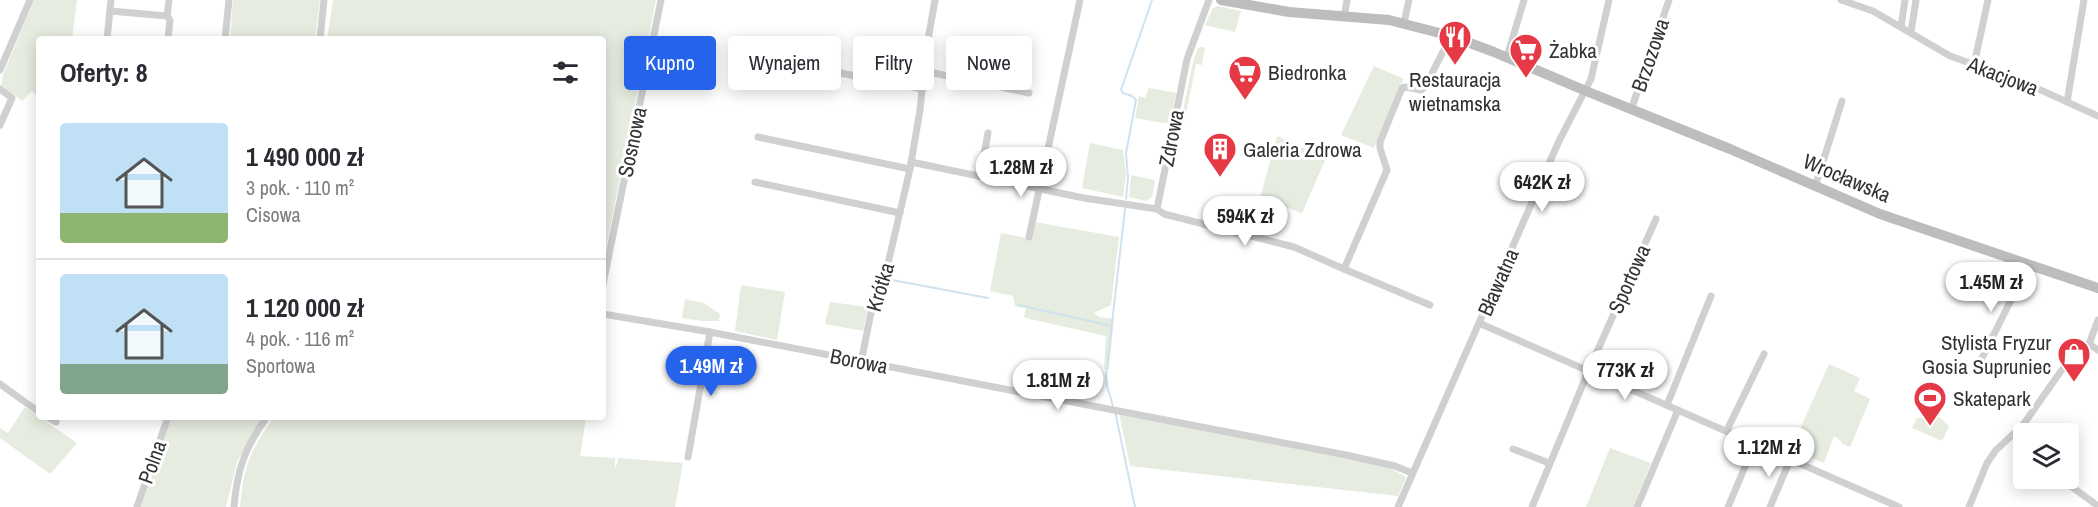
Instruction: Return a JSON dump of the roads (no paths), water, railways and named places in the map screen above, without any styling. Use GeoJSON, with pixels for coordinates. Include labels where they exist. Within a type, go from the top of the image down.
{"type":"FeatureCollection","features":[{"type":"Feature","properties":{"kind":"street"},"geometry":{"type":"LineString","coordinates":[[0,70],[30,0]]}},
{"type":"Feature","properties":{"kind":"street"},"geometry":{"type":"LineString","coordinates":[[107,36],[111,0]]}},
{"type":"Feature","properties":{"kind":"street"},"geometry":{"type":"LineString","coordinates":[[168,36],[169,0]]}},
{"type":"Feature","properties":{"kind":"street"},"geometry":{"type":"LineString","coordinates":[[225,36],[229,0]]}},
{"type":"Feature","properties":{"kind":"street"},"geometry":{"type":"LineString","coordinates":[[320,36],[324,0]]}},
{"type":"Feature","properties":{"kind":"street","name":"Sosnowa"},"geometry":{"type":"LineString","coordinates":[[606,269],[661,0]]}},
{"type":"Feature","properties":{"kind":"street","name":"Krótka"},"geometry":{"type":"LineString","coordinates":[[929,36],[935,0]]}},
{"type":"Feature","properties":{"kind":"street"},"geometry":{"type":"LineString","coordinates":[[1029,237],[1080,0]]}},
{"type":"Feature","properties":{"kind":"street","name":"Zdrowa"},"geometry":{"type":"LineString","coordinates":[[1157,209],[1187,58],[1209,0]]}},
{"type":"Feature","properties":{"kind":"street","name":"Wrocławska"},"geometry":{"type":"LineString","coordinates":[[1221,0],[1289,12],[1404,23],[1451,36],[1741,153],[1815,187],[1920,229],[2098,288]]}},
{"type":"Feature","properties":{"kind":"street"},"geometry":{"type":"LineString","coordinates":[[1344,17],[1347,0]]}},
{"type":"Feature","properties":{"kind":"street"},"geometry":{"type":"LineString","coordinates":[[1404,23],[1409,0]]}},
{"type":"Feature","properties":{"kind":"street"},"geometry":{"type":"LineString","coordinates":[[1507,57],[1524,0]]}},
{"type":"Feature","properties":{"kind":"street"},"geometry":{"type":"LineString","coordinates":[[1586,91],[1591,79],[1609,0]]}},
{"type":"Feature","properties":{"kind":"street","name":"Brzozowa"},"geometry":{"type":"LineString","coordinates":[[1631,110],[1669,0]]}},
{"type":"Feature","properties":{"kind":"street","name":"Akacjowa"},"geometry":{"type":"LineString","coordinates":[[1841,0],[1873,11],[1950,56],[2021,81],[2098,116]]}},
{"type":"Feature","properties":{"kind":"street"},"geometry":{"type":"LineString","coordinates":[[1901,27],[1905,0]]}},
{"type":"Feature","properties":{"kind":"street"},"geometry":{"type":"LineString","coordinates":[[1911,32],[1916,0]]}},
{"type":"Feature","properties":{"kind":"street"},"geometry":{"type":"LineString","coordinates":[[1974,65],[1988,0]]}},
{"type":"Feature","properties":{"kind":"street"},"geometry":{"type":"LineString","coordinates":[[2067,102],[2084,0]]}},
{"type":"Feature","properties":{"kind":"street"},"geometry":{"type":"LineString","coordinates":[[110,11],[169,18]]}},
{"type":"Feature","properties":{"kind":"street"},"geometry":{"type":"LineString","coordinates":[[1344,269],[1388,170],[1380,142],[1400,93],[1406,87],[1417,91],[1425,87],[1451,36]]}},
{"type":"Feature","properties":{"kind":"street"},"geometry":{"type":"LineString","coordinates":[[934,73],[1029,93]]}},
{"type":"Feature","properties":{"kind":"street"},"geometry":{"type":"LineString","coordinates":[[0,89],[12,98],[0,125]]}},
{"type":"Feature","properties":{"kind":"street","name":"Krótka"},"geometry":{"type":"LineString","coordinates":[[861,362],[875,292],[886,272],[900,213],[923,90]]}},
{"type":"Feature","properties":{"kind":"street","name":"Bławatna"},"geometry":{"type":"LineString","coordinates":[[1398,507],[1559,141],[1586,91]]}},
{"type":"Feature","properties":{"kind":"street"},"geometry":{"type":"LineString","coordinates":[[1815,187],[1842,101]]}},
{"type":"Feature","properties":{"kind":"street"},"geometry":{"type":"LineString","coordinates":[[980,176],[988,133]]}},
{"type":"Feature","properties":{"kind":"street"},"geometry":{"type":"LineString","coordinates":[[758,137],[910,166],[980,176],[1119,204],[1157,209],[1164,214],[1294,247],[1430,305]]}},
{"type":"Feature","properties":{"kind":"street"},"geometry":{"type":"LineString","coordinates":[[755,182],[900,213]]}},
{"type":"Feature","properties":{"kind":"street","name":"Sportowa"},"geometry":{"type":"LineString","coordinates":[[1532,507],[1588,372],[1656,219]]}},
{"type":"Feature","properties":{"kind":"street"},"geometry":{"type":"LineString","coordinates":[[1975,372],[2012,298],[2024,262]]}},
{"type":"Feature","properties":{"kind":"street"},"geometry":{"type":"LineString","coordinates":[[1667,405],[1712,296]]}},
{"type":"Feature","properties":{"kind":"street","name":"Borowa"},"geometry":{"type":"LineString","coordinates":[[606,315],[1115,409],[1346,455],[1395,466],[1412,473]]}},
{"type":"Feature","properties":{"kind":"street"},"geometry":{"type":"LineString","coordinates":[[2024,423],[2061,370],[2089,344],[2098,320]]}},
{"type":"Feature","properties":{"kind":"street"},"geometry":{"type":"LineString","coordinates":[[1479,323],[1899,507]]}},
{"type":"Feature","properties":{"kind":"street"},"geometry":{"type":"LineString","coordinates":[[688,457],[710,332]]}},
{"type":"Feature","properties":{"kind":"street"},"geometry":{"type":"LineString","coordinates":[[2089,344],[2098,350]]}},
{"type":"Feature","properties":{"kind":"street"},"geometry":{"type":"LineString","coordinates":[[1727,430],[1764,354]]}},
{"type":"Feature","properties":{"kind":"street"},"geometry":{"type":"LineString","coordinates":[[0,384],[36,409]]}},
{"type":"Feature","properties":{"kind":"street"},"geometry":{"type":"LineString","coordinates":[[1637,507],[1678,410]]}},
{"type":"Feature","properties":{"kind":"street"},"geometry":{"type":"LineString","coordinates":[[52,420],[56,422]]}},
{"type":"Feature","properties":{"kind":"street","name":"Polna"},"geometry":{"type":"LineString","coordinates":[[136,507],[167,420]]}},
{"type":"Feature","properties":{"kind":"street"},"geometry":{"type":"LineString","coordinates":[[234,507],[241,463],[253,436],[265,420]]}},
{"type":"Feature","properties":{"kind":"street"},"geometry":{"type":"LineString","coordinates":[[1969,507],[1987,463],[1996,450],[2013,434]]}},
{"type":"Feature","properties":{"kind":"street"},"geometry":{"type":"LineString","coordinates":[[1728,507],[1755,442]]}},
{"type":"Feature","properties":{"kind":"street"},"geometry":{"type":"LineString","coordinates":[[1513,449],[1549,463]]}},
{"type":"Feature","properties":{"kind":"street"},"geometry":{"type":"LineString","coordinates":[[1770,507],[1790,460]]}},
{"type":"Feature","properties":{"kind":"street"},"geometry":{"type":"LineString","coordinates":[[2073,489],[2098,506]]}},
{"type":"Feature","properties":{"kind":"waterway"},"geometry":{"type":"LineString","coordinates":[[1126,199],[1128,178],[1126,153],[1136,100],[1121,90],[1152,0]]}},
{"type":"Feature","properties":{"kind":"waterway"},"geometry":{"type":"LineString","coordinates":[[1113,406],[1106,376],[1125,209]]}},
{"type":"Feature","properties":{"kind":"waterway"},"geometry":{"type":"LineString","coordinates":[[887,279],[988,298]]}},
{"type":"Feature","properties":{"kind":"waterway"},"geometry":{"type":"LineString","coordinates":[[1018,305],[1112,326]]}},
{"type":"Feature","properties":{"kind":"waterway"},"geometry":{"type":"LineString","coordinates":[[1115,411],[1135,507]]}},
{"type":"Feature","properties":{"kind":"place","name":"Restauracja wietnamska"},"geometry":{"type":"Point","coordinates":[1455,66]}},
{"type":"Feature","properties":{"kind":"place","name":"Żabka"},"geometry":{"type":"Point","coordinates":[1526,79]}},
{"type":"Feature","properties":{"kind":"place","name":"Biedronka"},"geometry":{"type":"Point","coordinates":[1245,101]}},
{"type":"Feature","properties":{"kind":"place","name":"Galeria Zdrowa"},"geometry":{"type":"Point","coordinates":[1220,178]}},
{"type":"Feature","properties":{"kind":"place","name":"Stylista Fryzur Gosia Supruniec"},"geometry":{"type":"Point","coordinates":[2074,383]}},
{"type":"Feature","properties":{"kind":"place","name":"Skatepark"},"geometry":{"type":"Point","coordinates":[1930,427]}}]}
